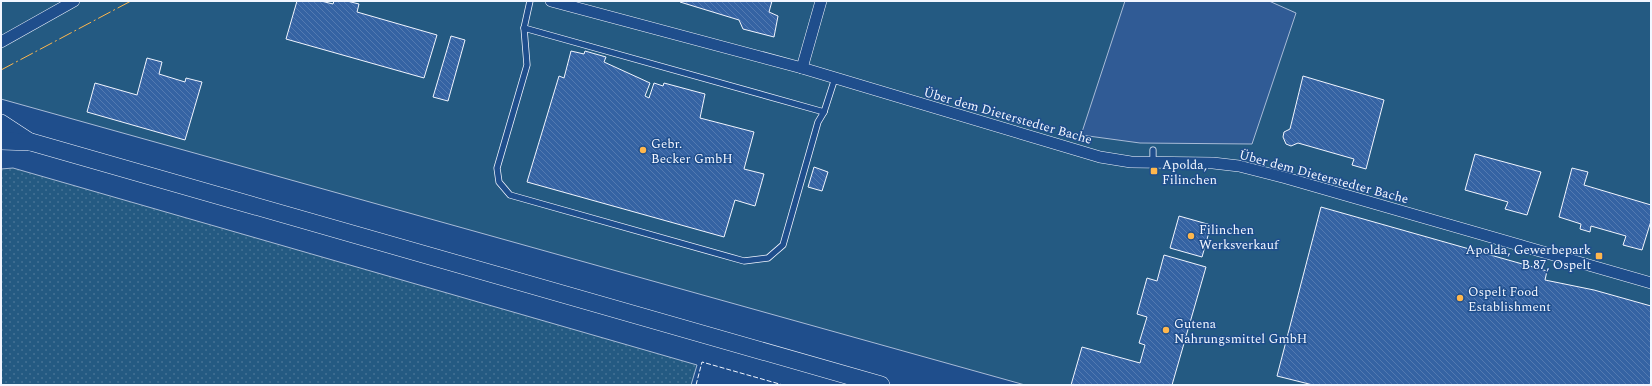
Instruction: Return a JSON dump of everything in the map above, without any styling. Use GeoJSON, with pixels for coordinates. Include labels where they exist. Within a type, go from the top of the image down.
{"type":"FeatureCollection","features":[{"type":"Feature","properties":{"kind":"main road"},"geometry":{"type":"LineString","coordinates":[[1,123],[31,142]]}},
{"type":"Feature","properties":{"kind":"main road"},"geometry":{"type":"LineString","coordinates":[[1,141],[31,142],[881,385]]}},
{"type":"Feature","properties":{"kind":"street"},"geometry":{"type":"LineString","coordinates":[[2,38],[74,1]]}},
{"type":"Feature","properties":{"kind":"street","name":"Über dem Dieterstedter Bache"},"geometry":{"type":"LineString","coordinates":[[551,1],[802,68],[1100,157],[1153,164],[1213,164],[1239,166],[1286,178],[1651,283]]}},
{"type":"Feature","properties":{"kind":"street"},"geometry":{"type":"LineString","coordinates":[[802,68],[820,1]]}},
{"type":"Feature","properties":{"kind":"lane"},"geometry":{"type":"LineString","coordinates":[[530,1],[524,28],[527,65],[497,168],[499,182],[510,194],[744,261],[768,258],[783,245],[818,122],[824,112],[835,78]]}},
{"type":"Feature","properties":{"kind":"lane"},"geometry":{"type":"LineString","coordinates":[[524,28],[824,112]]}},
{"type":"Feature","properties":{"kind":"lane"},"geometry":{"type":"LineString","coordinates":[[1153,150],[1153,164]]}},
{"type":"Feature","properties":{"kind":"shaded area"},"geometry":{"type":"Polygon","coordinates":[[[1,1],[1651,1],[1651,385],[1025,385],[1,99],[1,1]]]}},
{"type":"Feature","properties":{"kind":"shaded area"},"geometry":{"type":"Polygon","coordinates":[[[1125,1],[1269,1],[1296,13],[1252,144],[1140,143],[1081,135],[1125,1]]]}},
{"type":"Feature","properties":{"kind":"shaded area"},"geometry":{"type":"Polygon","coordinates":[[[13,168],[697,365],[691,385],[1,385],[1,169],[13,168]]]}},
{"type":"Feature","properties":{"kind":"building"},"geometry":{"type":"Polygon","coordinates":[[[297,1],[321,1],[333,4],[334,1],[347,1],[359,4],[357,12],[437,35],[424,78],[286,39],[297,1]]]}},
{"type":"Feature","properties":{"kind":"building"},"geometry":{"type":"Polygon","coordinates":[[[680,1],[772,1],[769,12],[778,16],[774,37],[743,29],[739,20],[680,1]]]}},
{"type":"Feature","properties":{"kind":"building"},"geometry":{"type":"Polygon","coordinates":[[[451,36],[465,40],[448,101],[433,97],[451,36]]]}},
{"type":"Feature","properties":{"kind":"building","name":"Gebr. Becker GmbH"},"geometry":{"type":"Polygon","coordinates":[[[571,51],[584,54],[585,51],[606,57],[604,62],[650,83],[645,96],[649,98],[654,83],[663,86],[664,83],[705,94],[700,118],[754,132],[744,169],[764,174],[755,206],[735,200],[724,237],[527,182],[559,76],[564,78],[571,51]]]}},
{"type":"Feature","properties":{"kind":"building"},"geometry":{"type":"Polygon","coordinates":[[[147,58],[162,62],[159,74],[185,82],[186,78],[202,82],[185,140],[87,112],[95,83],[137,95],[147,58]]]}},
{"type":"Feature","properties":{"kind":"building"},"geometry":{"type":"Polygon","coordinates":[[[1303,76],[1384,100],[1366,169],[1352,165],[1354,159],[1298,143],[1291,146],[1286,144],[1283,137],[1284,132],[1290,129],[1303,76]]]}},
{"type":"Feature","properties":{"kind":"building"},"geometry":{"type":"Polygon","coordinates":[[[1475,154],[1541,172],[1527,215],[1505,209],[1508,202],[1465,190],[1475,154]]]}},
{"type":"Feature","properties":{"kind":"building"},"geometry":{"type":"Polygon","coordinates":[[[814,167],[828,172],[822,191],[808,187],[814,167]]]}},
{"type":"Feature","properties":{"kind":"building"},"geometry":{"type":"Polygon","coordinates":[[[1572,168],[1588,172],[1584,185],[1651,205],[1651,221],[1642,250],[1623,245],[1626,236],[1591,226],[1590,232],[1580,229],[1581,224],[1559,217],[1572,168]]]}},
{"type":"Feature","properties":{"kind":"building","name":"Ospelt Food Establishment"},"geometry":{"type":"Polygon","coordinates":[[[1321,207],[1547,271],[1545,280],[1594,290],[1651,306],[1651,385],[1313,385],[1277,376],[1321,207]]]}},
{"type":"Feature","properties":{"kind":"building","name":"Filinchen Werksverkauf"},"geometry":{"type":"Polygon","coordinates":[[[1179,216],[1211,225],[1202,257],[1170,248],[1179,216]]]}},
{"type":"Feature","properties":{"kind":"building","name":"Gutena Nahrungsmittel GmbH"},"geometry":{"type":"Polygon","coordinates":[[[1164,255],[1206,267],[1172,385],[1071,385],[1082,347],[1140,363],[1145,345],[1139,343],[1147,317],[1137,314],[1147,278],[1157,281],[1164,255]]]}},
{"type":"Feature","properties":{"kind":"fence"},"geometry":{"type":"LineString","coordinates":[[696,385],[702,362],[783,385]]}},
{"type":"Feature","properties":{"kind":"power"},"geometry":{"type":"LineString","coordinates":[[1,70],[131,1]]}},
{"type":"Feature","properties":{"kind":"place","name":"Gebr. Becker GmbH"},"geometry":{"type":"Point","coordinates":[643,150]}},
{"type":"Feature","properties":{"kind":"place","name":"Apolda, Filinchen"},"geometry":{"type":"Point","coordinates":[1154,171]}},
{"type":"Feature","properties":{"kind":"place","name":"Filinchen Werksverkauf"},"geometry":{"type":"Point","coordinates":[1191,236]}},
{"type":"Feature","properties":{"kind":"place","name":"Apolda, Gewerbepark B 87, Ospelt"},"geometry":{"type":"Point","coordinates":[1599,256]}},
{"type":"Feature","properties":{"kind":"place","name":"Ospelt Food Establishment"},"geometry":{"type":"Point","coordinates":[1460,298]}},
{"type":"Feature","properties":{"kind":"place","name":"Gutena Nahrungsmittel GmbH"},"geometry":{"type":"Point","coordinates":[1166,330]}}]}
